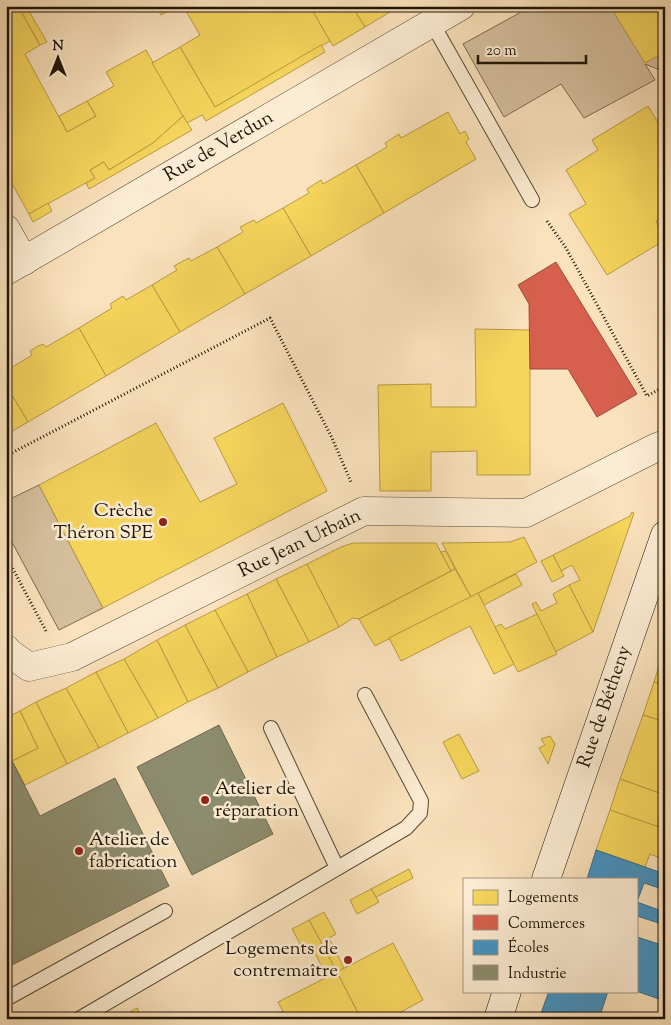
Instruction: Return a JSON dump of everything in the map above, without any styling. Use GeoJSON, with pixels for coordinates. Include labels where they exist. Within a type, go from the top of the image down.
{"type":"FeatureCollection","features":[{"type":"Feature","properties":{"kind":"street","name":"Rue de Verdun"},"geometry":{"type":"LineString","coordinates":[[15,266],[461,6]]}},
{"type":"Feature","properties":{"kind":"street"},"geometry":{"type":"LineString","coordinates":[[6,229],[15,266]]}},
{"type":"Feature","properties":{"kind":"street","name":"Rue Jean Urbain"},"geometry":{"type":"LineString","coordinates":[[6,650],[29,667],[72,657],[364,510],[526,513],[665,444]]}},
{"type":"Feature","properties":{"kind":"street","name":"Rue de Bétheny"},"geometry":{"type":"LineString","coordinates":[[546,878],[665,535]]}},
{"type":"Feature","properties":{"kind":"street"},"geometry":{"type":"LineString","coordinates":[[498,1019],[508,992]]}},
{"type":"Feature","properties":{"kind":"lane"},"geometry":{"type":"LineString","coordinates":[[432,23],[532,200]]}},
{"type":"Feature","properties":{"kind":"lane"},"geometry":{"type":"LineString","coordinates":[[79,1019],[406,828],[420,813],[421,801],[365,695]]}},
{"type":"Feature","properties":{"kind":"lane"},"geometry":{"type":"LineString","coordinates":[[270,728],[337,868]]}},
{"type":"Feature","properties":{"kind":"lane"},"geometry":{"type":"LineString","coordinates":[[6,999],[165,911]]}},
{"type":"Feature","properties":{"kind":"path"},"geometry":{"type":"LineString","coordinates":[[532,200],[566,248],[647,396],[665,386]]}},
{"type":"Feature","properties":{"kind":"path"},"geometry":{"type":"LineString","coordinates":[[6,456],[270,318],[332,438],[364,510]]}},
{"type":"Feature","properties":{"kind":"path"},"geometry":{"type":"LineString","coordinates":[[6,556],[61,659]]}},
{"type":"Feature","properties":{"kind":"shaded area"},"geometry":{"type":"Polygon","coordinates":[[[532,6],[665,6],[665,72],[645,64],[655,80],[584,118],[561,84],[504,117],[463,44],[532,6]]]}},
{"type":"Feature","properties":{"kind":"shaded area"},"geometry":{"type":"Polygon","coordinates":[[[39,485],[103,608],[59,630],[6,531],[6,501],[39,485]]]}},
{"type":"Feature","properties":{"kind":"building: Logements"},"geometry":{"type":"Polygon","coordinates":[[[6,6],[18,6],[40,45],[25,54],[67,132],[96,116],[87,101],[114,86],[106,72],[146,50],[183,116],[153,143],[109,170],[104,162],[90,170],[95,178],[29,214],[6,173],[6,6]]]}},
{"type":"Feature","properties":{"kind":"building: Logements"},"geometry":{"type":"Polygon","coordinates":[[[18,6],[26,6],[47,42],[40,45],[18,6]]]}},
{"type":"Feature","properties":{"kind":"building: Logements"},"geometry":{"type":"Polygon","coordinates":[[[156,6],[166,6],[168,11],[161,15],[156,6]]]}},
{"type":"Feature","properties":{"kind":"building: Logements"},"geometry":{"type":"Polygon","coordinates":[[[183,6],[237,6],[240,11],[247,6],[310,6],[330,41],[215,107],[180,47],[200,35],[183,6]]]}},
{"type":"Feature","properties":{"kind":"building: Logements"},"geometry":{"type":"Polygon","coordinates":[[[313,6],[352,6],[365,27],[333,46],[311,8],[313,6]]]}},
{"type":"Feature","properties":{"kind":"building: Logements"},"geometry":{"type":"Polygon","coordinates":[[[352,6],[400,6],[365,27],[352,6]]]}},
{"type":"Feature","properties":{"kind":"building: Logements"},"geometry":{"type":"Polygon","coordinates":[[[610,6],[658,6],[665,18],[665,52],[645,63],[610,6]]]}},
{"type":"Feature","properties":{"kind":"building: Logements"},"geometry":{"type":"Polygon","coordinates":[[[321,45],[325,52],[206,121],[202,115],[187,123],[152,63],[180,47],[215,107],[321,45]]]}},
{"type":"Feature","properties":{"kind":"building: Logements"},"geometry":{"type":"Polygon","coordinates":[[[87,101],[96,116],[67,132],[59,116],[87,101]]]}},
{"type":"Feature","properties":{"kind":"building: Logements"},"geometry":{"type":"Polygon","coordinates":[[[648,106],[665,134],[665,216],[656,221],[665,240],[607,275],[569,214],[586,204],[566,170],[598,150],[592,140],[648,106]]]}},
{"type":"Feature","properties":{"kind":"building: Logements"},"geometry":{"type":"Polygon","coordinates":[[[448,112],[460,134],[465,131],[469,139],[466,142],[476,159],[384,213],[356,165],[387,147],[385,143],[399,134],[401,138],[448,112]]]}},
{"type":"Feature","properties":{"kind":"building: Logements"},"geometry":{"type":"Polygon","coordinates":[[[183,116],[192,130],[89,189],[86,183],[95,178],[90,170],[104,162],[109,170],[153,143],[183,116]]]}},
{"type":"Feature","properties":{"kind":"building: Logements"},"geometry":{"type":"Polygon","coordinates":[[[356,165],[384,213],[311,256],[283,208],[309,193],[307,189],[321,180],[323,184],[356,165]]]}},
{"type":"Feature","properties":{"kind":"building: Logements"},"geometry":{"type":"Polygon","coordinates":[[[48,203],[52,211],[33,222],[29,214],[48,203]]]}},
{"type":"Feature","properties":{"kind":"building: Logements"},"geometry":{"type":"Polygon","coordinates":[[[283,208],[311,256],[245,294],[217,247],[243,232],[240,227],[254,220],[256,223],[283,208]]]}},
{"type":"Feature","properties":{"kind":"building: Logements"},"geometry":{"type":"Polygon","coordinates":[[[217,247],[245,294],[180,332],[152,285],[177,270],[174,266],[189,258],[191,261],[217,247]]]}},
{"type":"Feature","properties":{"kind":"building: Logements"},"geometry":{"type":"Polygon","coordinates":[[[152,285],[180,332],[106,376],[79,328],[112,308],[110,304],[123,296],[126,300],[152,285]]]}},
{"type":"Feature","properties":{"kind":"building: Logements"},"geometry":{"type":"Polygon","coordinates":[[[79,328],[106,376],[28,422],[6,385],[6,371],[32,355],[30,351],[36,347],[43,344],[46,347],[79,328]]]}},
{"type":"Feature","properties":{"kind":"building: Logements"},"geometry":{"type":"Polygon","coordinates":[[[475,329],[530,330],[530,475],[477,475],[477,451],[431,452],[431,491],[380,491],[378,385],[431,384],[431,407],[476,407],[475,329]]]}},
{"type":"Feature","properties":{"kind":"building: Logements"},"geometry":{"type":"Polygon","coordinates":[[[6,385],[28,422],[6,435],[6,385]]]}},
{"type":"Feature","properties":{"kind":"building: Logements","name":"Crèche Théron SPE"},"geometry":{"type":"Polygon","coordinates":[[[283,403],[327,491],[103,608],[39,485],[156,423],[200,502],[237,484],[214,438],[283,403]]]}},
{"type":"Feature","properties":{"kind":"building: Logements"},"geometry":{"type":"Polygon","coordinates":[[[632,512],[634,513],[593,632],[569,585],[580,580],[572,565],[561,571],[553,555],[630,516],[632,512]]]}},
{"type":"Feature","properties":{"kind":"building: Logements"},"geometry":{"type":"Polygon","coordinates":[[[524,537],[537,562],[471,597],[442,543],[510,542],[524,537]]]}},
{"type":"Feature","properties":{"kind":"building: Logements"},"geometry":{"type":"Polygon","coordinates":[[[353,543],[436,543],[451,571],[359,619],[353,618],[339,627],[307,564],[353,543]]]}},
{"type":"Feature","properties":{"kind":"building: Logements"},"geometry":{"type":"Polygon","coordinates":[[[446,551],[455,569],[451,571],[441,552],[446,551]]]}},
{"type":"Feature","properties":{"kind":"building: Logements"},"geometry":{"type":"Polygon","coordinates":[[[553,555],[564,576],[552,582],[541,561],[553,555]]]}},
{"type":"Feature","properties":{"kind":"building: Logements"},"geometry":{"type":"Polygon","coordinates":[[[307,564],[339,627],[309,642],[276,579],[307,564]]]}},
{"type":"Feature","properties":{"kind":"building: Logements"},"geometry":{"type":"Polygon","coordinates":[[[455,569],[471,597],[375,646],[359,619],[455,569]]]}},
{"type":"Feature","properties":{"kind":"building: Logements"},"geometry":{"type":"Polygon","coordinates":[[[516,574],[522,585],[484,605],[478,593],[516,574]]]}},
{"type":"Feature","properties":{"kind":"building: Logements"},"geometry":{"type":"Polygon","coordinates":[[[276,579],[309,642],[277,657],[247,594],[276,579]]]}},
{"type":"Feature","properties":{"kind":"building: Logements"},"geometry":{"type":"Polygon","coordinates":[[[569,585],[593,632],[555,652],[532,604],[536,602],[541,611],[557,603],[553,594],[569,585]]]}},
{"type":"Feature","properties":{"kind":"building: Logements"},"geometry":{"type":"Polygon","coordinates":[[[478,593],[514,664],[494,674],[470,626],[401,661],[389,638],[478,593]]]}},
{"type":"Feature","properties":{"kind":"building: Logements"},"geometry":{"type":"Polygon","coordinates":[[[247,594],[277,657],[248,672],[215,610],[247,594]]]}},
{"type":"Feature","properties":{"kind":"building: Logements"},"geometry":{"type":"Polygon","coordinates":[[[215,610],[248,672],[218,688],[185,625],[215,610]]]}},
{"type":"Feature","properties":{"kind":"building: Logements"},"geometry":{"type":"Polygon","coordinates":[[[537,614],[557,654],[518,672],[495,627],[501,624],[505,629],[537,614]]]}},
{"type":"Feature","properties":{"kind":"building: Logements"},"geometry":{"type":"Polygon","coordinates":[[[185,625],[218,688],[188,702],[157,640],[185,625]]]}},
{"type":"Feature","properties":{"kind":"building: Logements"},"geometry":{"type":"Polygon","coordinates":[[[157,640],[188,702],[158,718],[124,659],[157,640]]]}},
{"type":"Feature","properties":{"kind":"building: Logements"},"geometry":{"type":"Polygon","coordinates":[[[665,650],[665,686],[654,682],[665,650]]]}},
{"type":"Feature","properties":{"kind":"building: Logements"},"geometry":{"type":"Polygon","coordinates":[[[124,659],[158,718],[128,733],[96,672],[124,659]]]}},
{"type":"Feature","properties":{"kind":"building: Logements"},"geometry":{"type":"Polygon","coordinates":[[[96,672],[128,733],[99,748],[66,688],[96,672]]]}},
{"type":"Feature","properties":{"kind":"building: Logements"},"geometry":{"type":"Polygon","coordinates":[[[654,682],[665,686],[665,722],[643,715],[654,682]]]}},
{"type":"Feature","properties":{"kind":"building: Logements"},"geometry":{"type":"Polygon","coordinates":[[[66,688],[99,748],[67,764],[36,702],[66,688]]]}},
{"type":"Feature","properties":{"kind":"building: Logements"},"geometry":{"type":"Polygon","coordinates":[[[36,702],[67,764],[25,785],[12,761],[38,748],[20,711],[36,702]]]}},
{"type":"Feature","properties":{"kind":"building: Logements"},"geometry":{"type":"Polygon","coordinates":[[[20,711],[38,748],[12,761],[6,749],[6,718],[20,711]]]}},
{"type":"Feature","properties":{"kind":"building: Logements"},"geometry":{"type":"Polygon","coordinates":[[[643,715],[665,722],[665,795],[620,779],[643,715]]]}},
{"type":"Feature","properties":{"kind":"building: Logements"},"geometry":{"type":"Polygon","coordinates":[[[459,734],[479,771],[462,779],[443,742],[459,734]]]}},
{"type":"Feature","properties":{"kind":"building: Logements"},"geometry":{"type":"Polygon","coordinates":[[[550,736],[555,744],[548,764],[539,748],[545,745],[541,739],[550,736]]]}},
{"type":"Feature","properties":{"kind":"building: Logements"},"geometry":{"type":"Polygon","coordinates":[[[620,779],[665,795],[665,808],[663,808],[657,827],[610,810],[620,779]]]}},
{"type":"Feature","properties":{"kind":"building: Logements"},"geometry":{"type":"Polygon","coordinates":[[[610,810],[665,829],[665,860],[650,854],[645,867],[596,850],[610,810]]]}},
{"type":"Feature","properties":{"kind":"building: Logements"},"geometry":{"type":"Polygon","coordinates":[[[409,869],[413,878],[376,897],[371,889],[409,869]]]}},
{"type":"Feature","properties":{"kind":"building: Logements"},"geometry":{"type":"Polygon","coordinates":[[[371,889],[379,902],[357,914],[350,900],[371,889]]]}},
{"type":"Feature","properties":{"kind":"building: Logements"},"geometry":{"type":"Polygon","coordinates":[[[324,912],[336,934],[329,938],[344,968],[337,972],[309,920],[324,912]]]}},
{"type":"Feature","properties":{"kind":"building: Logements"},"geometry":{"type":"Polygon","coordinates":[[[309,920],[337,972],[327,977],[312,947],[304,951],[292,929],[309,920]]]}},
{"type":"Feature","properties":{"kind":"building: Logements"},"geometry":{"type":"Polygon","coordinates":[[[393,943],[423,1000],[388,1019],[361,1019],[337,972],[393,943]]]}},
{"type":"Feature","properties":{"kind":"building: Logements"},"geometry":{"type":"Polygon","coordinates":[[[337,972],[361,1019],[287,1019],[278,1002],[337,972]]]}},
{"type":"Feature","properties":{"kind":"building: Logements"},"geometry":{"type":"Polygon","coordinates":[[[137,1008],[142,1018],[140,1019],[135,1019],[131,1011],[137,1008]]]}},
{"type":"Feature","properties":{"kind":"building: Logements"},"geometry":{"type":"Polygon","coordinates":[[[283,1011],[287,1019],[266,1019],[283,1011]]]}},
{"type":"Feature","properties":{"kind":"building: Commerces"},"geometry":{"type":"Polygon","coordinates":[[[556,262],[637,394],[597,417],[568,369],[530,369],[529,304],[518,285],[556,262]]]}},
{"type":"Feature","properties":{"kind":"building: Écoles"},"geometry":{"type":"Polygon","coordinates":[[[596,850],[665,874],[665,890],[644,883],[638,899],[638,878],[587,878],[596,850]]]}},
{"type":"Feature","properties":{"kind":"building: Écoles"},"geometry":{"type":"Polygon","coordinates":[[[665,894],[665,925],[638,916],[638,902],[659,910],[665,894]]]}},
{"type":"Feature","properties":{"kind":"building: Écoles"},"geometry":{"type":"Polygon","coordinates":[[[638,937],[665,946],[665,1001],[638,992],[638,937]]]}},
{"type":"Feature","properties":{"kind":"building: Écoles"},"geometry":{"type":"Polygon","coordinates":[[[549,992],[608,992],[599,1019],[539,1019],[549,992]]]}},
{"type":"Feature","properties":{"kind":"building: Industrie","name":"Atelier de réparation"},"geometry":{"type":"Polygon","coordinates":[[[219,725],[273,834],[192,875],[137,767],[219,725]]]}},
{"type":"Feature","properties":{"kind":"building: Industrie","name":"Atelier de fabrication"},"geometry":{"type":"Polygon","coordinates":[[[6,749],[40,816],[115,778],[169,886],[6,968],[6,749]]]}},
{"type":"Feature","properties":{"kind":"place","name":"Crèche Théron SPE"},"geometry":{"type":"Point","coordinates":[163,522]}},
{"type":"Feature","properties":{"kind":"place","name":"Atelier de réparation"},"geometry":{"type":"Point","coordinates":[205,800]}},
{"type":"Feature","properties":{"kind":"place","name":"Atelier de fabrication"},"geometry":{"type":"Point","coordinates":[79,851]}},
{"type":"Feature","properties":{"kind":"place","name":"Logements de contremaître"},"geometry":{"type":"Point","coordinates":[348,960]}}]}
